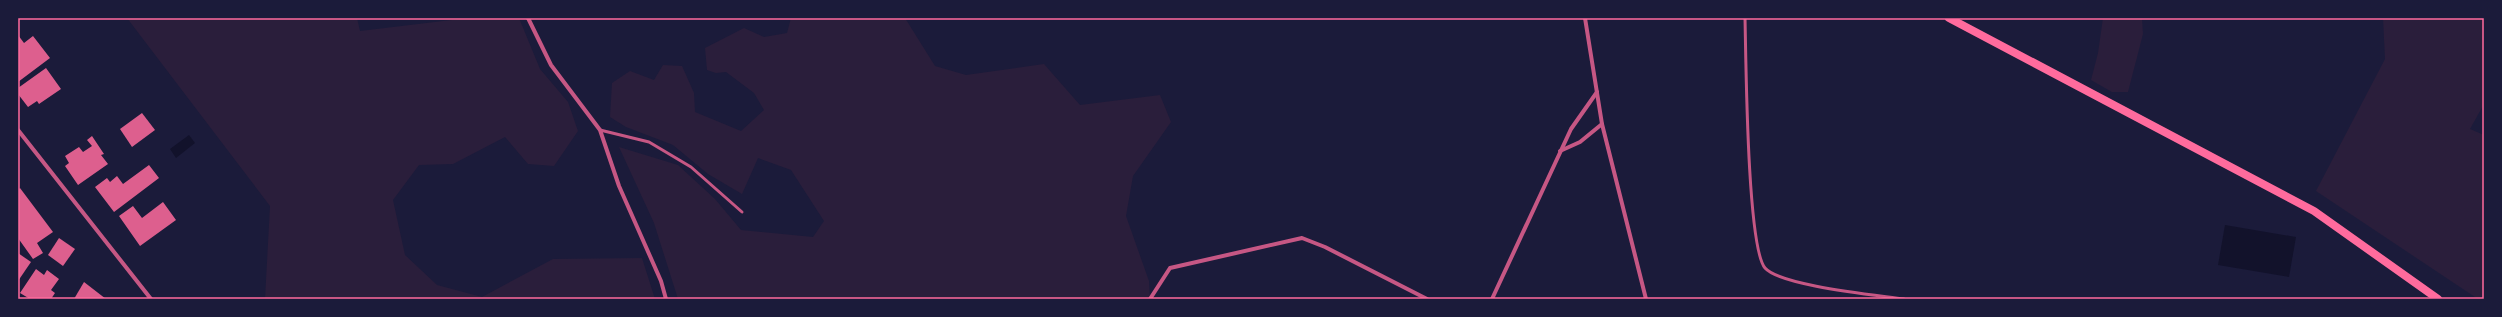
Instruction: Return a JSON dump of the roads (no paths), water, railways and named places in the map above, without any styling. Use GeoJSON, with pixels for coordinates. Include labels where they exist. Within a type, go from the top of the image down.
{"type":"FeatureCollection","features":[{"type":"Feature","properties":{"kind":"main road"},"geometry":{"type":"LineString","coordinates":[[1949,18],[2314,211],[2438,299]]}},
{"type":"Feature","properties":{"kind":"street"},"geometry":{"type":"LineString","coordinates":[[528,18],[552,65],[600,130],[619,186],[661,281],[666,299]]}},
{"type":"Feature","properties":{"kind":"street"},"geometry":{"type":"LineString","coordinates":[[1585,18],[1602,124],[1646,299]]}},
{"type":"Feature","properties":{"kind":"street"},"geometry":{"type":"LineString","coordinates":[[1492,299],[1571,129],[1597,92]]}},
{"type":"Feature","properties":{"kind":"street"},"geometry":{"type":"LineString","coordinates":[[1560,151],[1580,142],[1602,124]]}},
{"type":"Feature","properties":{"kind":"street"},"geometry":{"type":"LineString","coordinates":[[18,130],[151,299]]}},
{"type":"Feature","properties":{"kind":"street"},"geometry":{"type":"LineString","coordinates":[[1150,299],[1170,268],[1302,238],[1325,247],[1427,299]]}},
{"type":"Feature","properties":{"kind":"lane"},"geometry":{"type":"LineString","coordinates":[[1745,18],[1753,213],[1757,251],[1765,269],[1786,280],[1904,299]]}},
{"type":"Feature","properties":{"kind":"lane"},"geometry":{"type":"LineString","coordinates":[[600,130],[649,142],[691,167],[742,212]]}}]}
